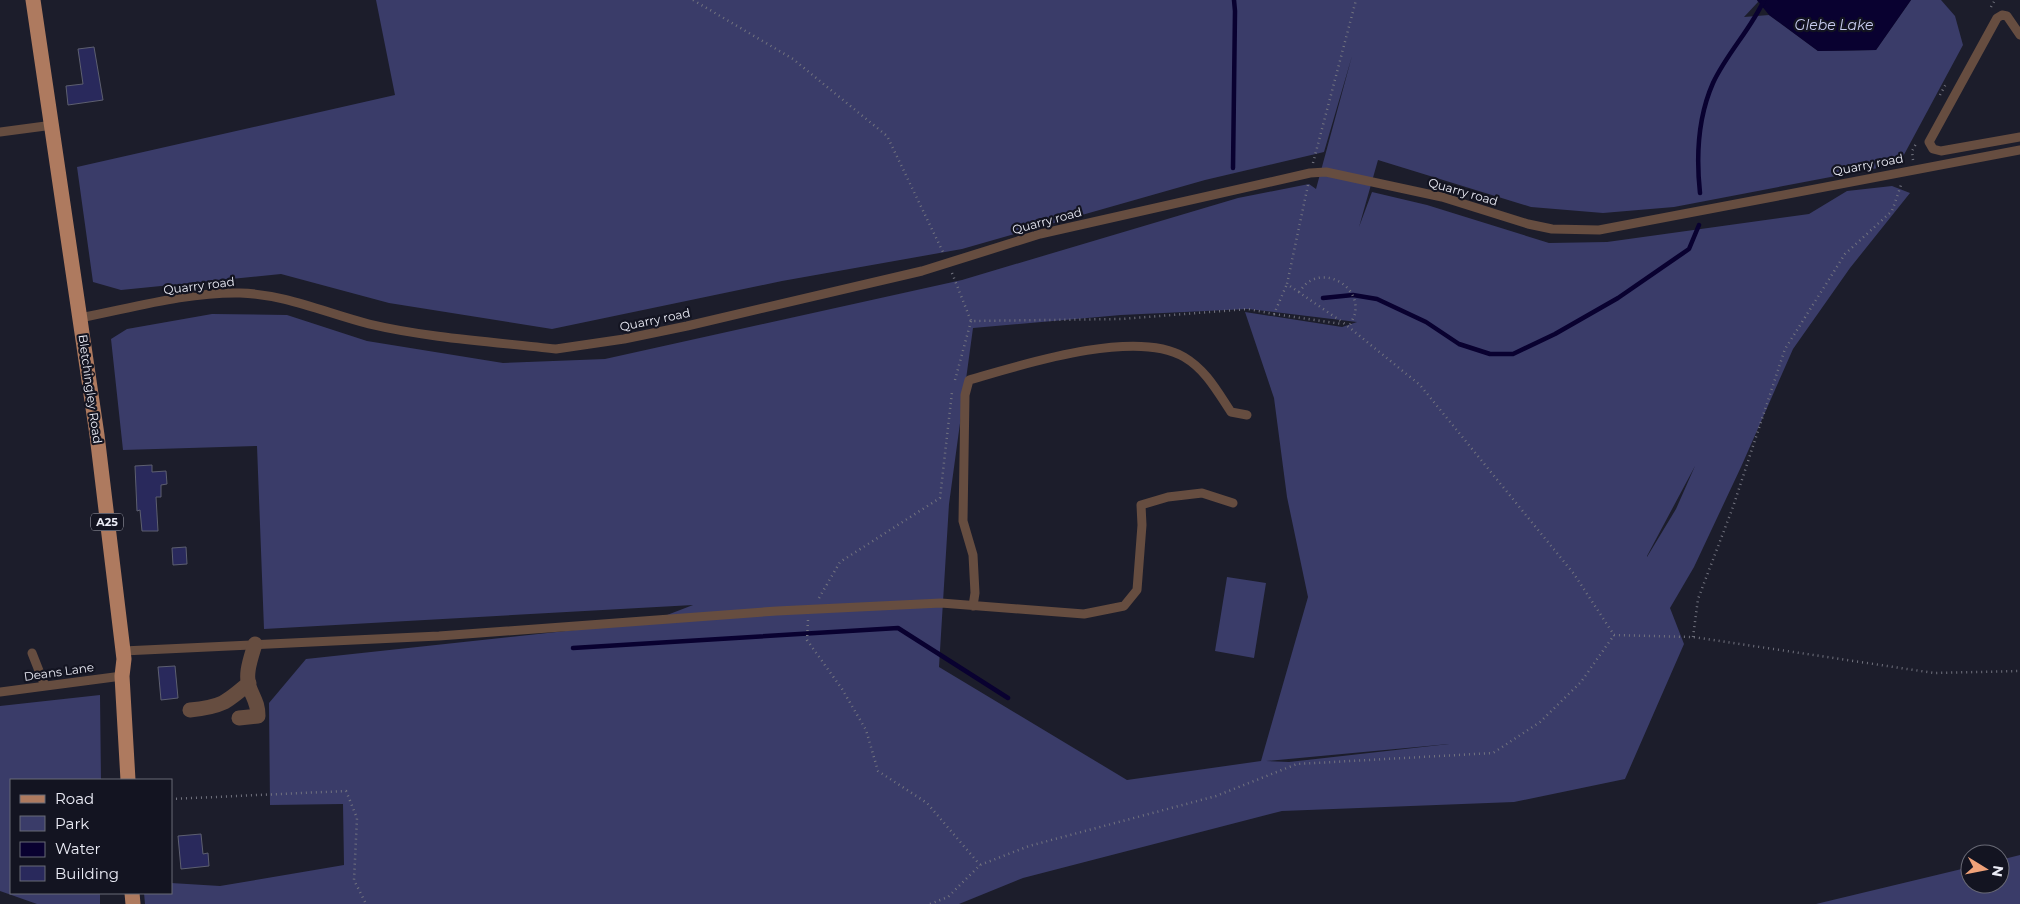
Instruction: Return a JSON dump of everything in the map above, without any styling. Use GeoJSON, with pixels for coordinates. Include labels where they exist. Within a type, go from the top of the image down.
{"type":"FeatureCollection","features":[{"type":"Feature","properties":{"kind":"main road","name":"Bletchingley Road"},"geometry":{"type":"LineString","coordinates":[[33,0],[53,125],[97,435],[123,651],[122,676],[128,779]]}},
{"type":"Feature","properties":{"kind":"street"},"geometry":{"type":"LineString","coordinates":[[239,718],[258,716],[258,704],[249,683],[248,669],[255,644]]}},
{"type":"Feature","properties":{"kind":"street"},"geometry":{"type":"LineString","coordinates":[[190,710],[215,708],[231,699],[249,683]]}},
{"type":"Feature","properties":{"kind":"lane"},"geometry":{"type":"LineString","coordinates":[[2020,35],[2007,16],[1997,18],[1929,142],[1933,150],[1941,151],[2020,137]]}},
{"type":"Feature","properties":{"kind":"lane"},"geometry":{"type":"LineString","coordinates":[[0,132],[53,125]]}},
{"type":"Feature","properties":{"kind":"lane","name":"Quarry road"},"geometry":{"type":"LineString","coordinates":[[80,318],[187,297],[242,293],[292,302],[369,324],[556,349],[624,340],[686,326],[948,263],[1040,234],[1310,173],[1326,172],[1442,197],[1528,224],[1552,229],[1580,230],[1630,226],[1909,170],[2020,150]]}},
{"type":"Feature","properties":{"kind":"lane"},"geometry":{"type":"LineString","coordinates":[[973,606],[975,593],[973,555],[963,521],[966,395],[969,380],[1027,363],[1096,349],[1147,346],[1184,357],[1207,375],[1231,412],[1247,415]]}},
{"type":"Feature","properties":{"kind":"lane"},"geometry":{"type":"LineString","coordinates":[[123,651],[438,636],[809,610],[941,603],[1084,614],[1124,606],[1137,590],[1142,525],[1141,505],[1168,498],[1202,493],[1233,503]]}},
{"type":"Feature","properties":{"kind":"lane"},"geometry":{"type":"LineString","coordinates":[[32,653],[45,686]]}},
{"type":"Feature","properties":{"kind":"lane","name":"Deans Lane"},"geometry":{"type":"LineString","coordinates":[[0,692],[122,676]]}},
{"type":"Feature","properties":{"kind":"path"},"geometry":{"type":"LineString","coordinates":[[693,0],[793,59],[887,136],[948,263],[971,320],[952,393],[940,498],[840,562],[821,596],[809,610],[807,640],[842,689],[866,730],[878,770],[927,803],[980,865]]}},
{"type":"Feature","properties":{"kind":"path"},"geometry":{"type":"LineString","coordinates":[[1274,314],[1287,284],[1310,173],[1356,0]]}},
{"type":"Feature","properties":{"kind":"path"},"geometry":{"type":"LineString","coordinates":[[1987,15],[1995,0]]}},
{"type":"Feature","properties":{"kind":"path"},"geometry":{"type":"LineString","coordinates":[[1939,96],[1948,81]]}},
{"type":"Feature","properties":{"kind":"path"},"geometry":{"type":"LineString","coordinates":[[1694,637],[1698,599],[1733,507],[1785,349],[1846,254],[1892,211],[1895,196],[1913,162],[1912,151],[1921,135]]}},
{"type":"Feature","properties":{"kind":"path"},"geometry":{"type":"LineString","coordinates":[[1299,292],[1311,280],[1319,278],[1327,277],[1343,282],[1353,295],[1355,312],[1349,327]]}},
{"type":"Feature","properties":{"kind":"path"},"geometry":{"type":"LineString","coordinates":[[1287,284],[1349,327],[1420,385],[1574,574],[1614,635]]}},
{"type":"Feature","properties":{"kind":"path"},"geometry":{"type":"LineString","coordinates":[[971,320],[1121,319],[1248,309],[1345,324]]}},
{"type":"Feature","properties":{"kind":"path"},"geometry":{"type":"LineString","coordinates":[[1614,635],[1694,637],[1934,672],[2020,671]]}},
{"type":"Feature","properties":{"kind":"path"},"geometry":{"type":"LineString","coordinates":[[930,904],[948,897],[980,865],[1029,846],[1216,796],[1297,764],[1493,753],[1540,722],[1568,696],[1581,682],[1614,635]]}},
{"type":"Feature","properties":{"kind":"path"},"geometry":{"type":"LineString","coordinates":[[172,799],[346,791],[357,818],[354,880],[366,904]]}},
{"type":"Feature","properties":{"kind":"green space"},"geometry":{"type":"Polygon","coordinates":[[[376,0],[1757,0],[1758,2],[1744,17],[1769,15],[1818,51],[1876,50],[1911,0],[1941,0],[1955,16],[1963,45],[1899,164],[1674,207],[1603,213],[1531,207],[1378,160],[1359,227],[1372,192],[1427,205],[1549,243],[1607,242],[1809,214],[1847,191],[1892,186],[1910,193],[1850,268],[1793,349],[1694,567],[1670,608],[1684,644],[1625,779],[1514,802],[1282,811],[1023,878],[959,904],[145,904],[144,894],[172,894],[172,883],[220,886],[344,865],[343,804],[270,805],[269,703],[306,659],[649,622],[693,605],[264,629],[257,446],[123,450],[111,339],[127,329],[212,314],[287,315],[367,341],[503,363],[605,359],[962,280],[1238,198],[1309,184],[1316,189],[1352,56],[1324,152],[1205,180],[962,249],[782,281],[552,329],[389,303],[281,274],[121,290],[93,282],[77,167],[395,95],[376,0]],[[1248,309],[1121,315],[973,328],[949,504],[939,667],[1127,780],[1261,761],[1308,597],[1287,497],[1274,398],[1245,312],[1342,327],[1357,322],[1248,309]],[[1695,466],[1647,557],[1676,509],[1695,466]],[[1449,744],[1266,761],[1289,762],[1449,744]]]}},
{"type":"Feature","properties":{"kind":"green space"},"geometry":{"type":"Polygon","coordinates":[[[1227,577],[1266,583],[1254,658],[1215,651],[1227,577]]]}},
{"type":"Feature","properties":{"kind":"green space"},"geometry":{"type":"Polygon","coordinates":[[[100,695],[101,779],[10,779],[10,894],[100,894],[100,904],[37,904],[0,891],[0,706],[100,695]]]}},
{"type":"Feature","properties":{"kind":"green space"},"geometry":{"type":"Polygon","coordinates":[[[2020,855],[2020,904],[1816,904],[1960,869],[1960,894],[2010,894],[2010,858],[2020,855]]]}},
{"type":"Feature","properties":{"kind":"water","name":"Glebe Lake"},"geometry":{"type":"Polygon","coordinates":[[[1757,0],[1911,0],[1876,50],[1818,51],[1769,15],[1757,0]]]}},
{"type":"Feature","properties":{"kind":"building"},"geometry":{"type":"Polygon","coordinates":[[[94,47],[103,100],[68,105],[66,86],[83,84],[78,49],[94,47]]]}},
{"type":"Feature","properties":{"kind":"building"},"geometry":{"type":"Polygon","coordinates":[[[152,465],[152,472],[166,471],[167,484],[161,485],[161,497],[156,497],[158,531],[142,531],[140,510],[137,511],[135,466],[152,465]]]}},
{"type":"Feature","properties":{"kind":"building"},"geometry":{"type":"Polygon","coordinates":[[[186,547],[187,564],[173,565],[172,548],[186,547]]]}},
{"type":"Feature","properties":{"kind":"building"},"geometry":{"type":"Polygon","coordinates":[[[175,666],[178,698],[161,700],[158,667],[175,666]]]}},
{"type":"Feature","properties":{"kind":"building"},"geometry":{"type":"Polygon","coordinates":[[[201,834],[203,854],[208,853],[209,866],[181,869],[178,836],[201,834]]]}},
{"type":"Feature","properties":{"kind":"waterway"},"geometry":{"type":"LineString","coordinates":[[1233,168],[1234,0]]}},
{"type":"Feature","properties":{"kind":"waterway"},"geometry":{"type":"LineString","coordinates":[[1700,193],[1699,137],[1708,96],[1725,61],[1753,21],[1764,0]]}},
{"type":"Feature","properties":{"kind":"waterway"},"geometry":{"type":"LineString","coordinates":[[1323,298],[1353,295],[1377,299],[1426,322],[1459,344],[1490,354],[1513,354],[1555,334],[1618,298],[1689,249],[1699,225]]}},
{"type":"Feature","properties":{"kind":"waterway"},"geometry":{"type":"LineString","coordinates":[[573,648],[898,628],[1008,698]]}}]}
